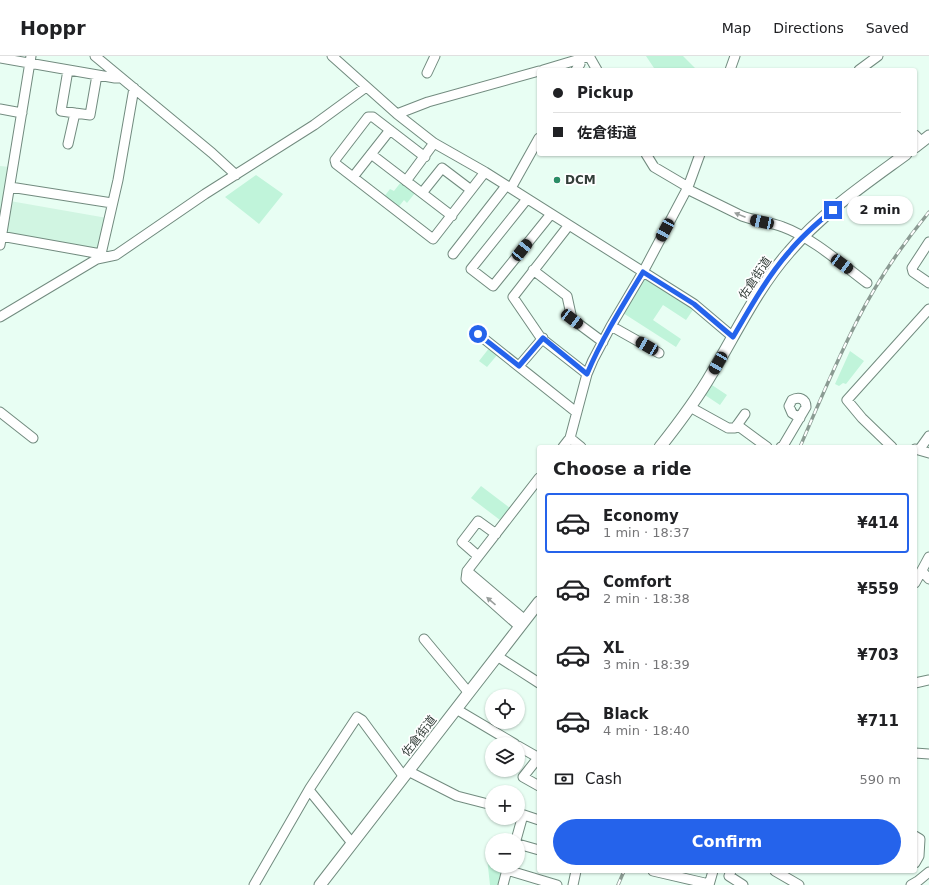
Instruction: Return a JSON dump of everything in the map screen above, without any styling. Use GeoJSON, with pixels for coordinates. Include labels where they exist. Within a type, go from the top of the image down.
{"type":"FeatureCollection","features":[{"type":"Feature","properties":{"kind":"main road","name":"佐倉街道"},"geometry":{"type":"LineString","coordinates":[[662,445],[712,374],[754,302],[778,266],[803,236],[844,201],[903,156]]}},
{"type":"Feature","properties":{"kind":"main road","name":"佐倉街道"},"geometry":{"type":"LineString","coordinates":[[320,885],[537,604]]}},
{"type":"Feature","properties":{"kind":"street"},"geometry":{"type":"LineString","coordinates":[[95,56],[212,153],[236,175]]}},
{"type":"Feature","properties":{"kind":"street"},"geometry":{"type":"LineString","coordinates":[[332,56],[397,114],[434,143],[485,172],[694,304],[733,337]]}},
{"type":"Feature","properties":{"kind":"street"},"geometry":{"type":"LineString","coordinates":[[427,73],[435,56]]}},
{"type":"Feature","properties":{"kind":"street"},"geometry":{"type":"LineString","coordinates":[[549,68],[578,58],[590,56],[596,68]]}},
{"type":"Feature","properties":{"kind":"street"},"geometry":{"type":"LineString","coordinates":[[731,68],[735,56]]}},
{"type":"Feature","properties":{"kind":"street"},"geometry":{"type":"LineString","coordinates":[[863,68],[878,56]]}},
{"type":"Feature","properties":{"kind":"street"},"geometry":{"type":"LineString","coordinates":[[0,58],[31,60],[68,70],[121,78]]}},
{"type":"Feature","properties":{"kind":"street"},"geometry":{"type":"LineString","coordinates":[[577,68],[580,64],[578,58]]}},
{"type":"Feature","properties":{"kind":"street"},"geometry":{"type":"LineString","coordinates":[[31,60],[0,239],[104,256],[116,255],[205,194],[314,125],[366,87]]}},
{"type":"Feature","properties":{"kind":"street"},"geometry":{"type":"LineString","coordinates":[[68,70],[61,111],[90,115],[97,75]]}},
{"type":"Feature","properties":{"kind":"street"},"geometry":{"type":"LineString","coordinates":[[397,114],[428,102],[537,72]]}},
{"type":"Feature","properties":{"kind":"street"},"geometry":{"type":"LineString","coordinates":[[104,256],[112,203],[118,180],[134,88]]}},
{"type":"Feature","properties":{"kind":"street"},"geometry":{"type":"LineString","coordinates":[[0,109],[22,113]]}},
{"type":"Feature","properties":{"kind":"street"},"geometry":{"type":"LineString","coordinates":[[68,144],[75,113]]}},
{"type":"Feature","properties":{"kind":"street"},"geometry":{"type":"LineString","coordinates":[[424,157],[373,117],[368,117],[335,160],[336,164],[434,239],[485,172]]}},
{"type":"Feature","properties":{"kind":"street"},"geometry":{"type":"LineString","coordinates":[[353,177],[390,130]]}},
{"type":"Feature","properties":{"kind":"street"},"geometry":{"type":"LineString","coordinates":[[453,254],[508,187],[537,141]]}},
{"type":"Feature","properties":{"kind":"street"},"geometry":{"type":"LineString","coordinates":[[406,181],[434,143]]}},
{"type":"Feature","properties":{"kind":"street"},"geometry":{"type":"LineString","coordinates":[[371,154],[452,216]]}},
{"type":"Feature","properties":{"kind":"street"},"geometry":{"type":"LineString","coordinates":[[647,156],[654,166],[688,188],[742,216],[751,220],[782,226],[803,236],[867,282]]}},
{"type":"Feature","properties":{"kind":"street"},"geometry":{"type":"LineString","coordinates":[[565,445],[570,438],[587,374],[593,360],[643,272],[688,188],[699,156]]}},
{"type":"Feature","properties":{"kind":"street"},"geometry":{"type":"LineString","coordinates":[[422,193],[442,168],[471,190]]}},
{"type":"Feature","properties":{"kind":"street"},"geometry":{"type":"LineString","coordinates":[[10,186],[112,203]]}},
{"type":"Feature","properties":{"kind":"street"},"geometry":{"type":"LineString","coordinates":[[527,199],[472,269],[493,286],[551,214]]}},
{"type":"Feature","properties":{"kind":"street"},"geometry":{"type":"LineString","coordinates":[[569,225],[513,297],[543,338],[587,374]]}},
{"type":"Feature","properties":{"kind":"street"},"geometry":{"type":"LineString","coordinates":[[929,242],[912,268],[913,272],[929,283]]}},
{"type":"Feature","properties":{"kind":"street"},"geometry":{"type":"LineString","coordinates":[[0,317],[104,256]]}},
{"type":"Feature","properties":{"kind":"street"},"geometry":{"type":"LineString","coordinates":[[534,270],[567,296],[572,319],[603,342]]}},
{"type":"Feature","properties":{"kind":"street"},"geometry":{"type":"LineString","coordinates":[[890,445],[862,418],[847,400],[929,309]]}},
{"type":"Feature","properties":{"kind":"street"},"geometry":{"type":"LineString","coordinates":[[611,326],[659,353]]}},
{"type":"Feature","properties":{"kind":"street"},"geometry":{"type":"LineString","coordinates":[[478,334],[576,412]]}},
{"type":"Feature","properties":{"kind":"street"},"geometry":{"type":"LineString","coordinates":[[519,366],[543,338]]}},
{"type":"Feature","properties":{"kind":"street"},"geometry":{"type":"LineString","coordinates":[[690,407],[728,428],[735,428],[744,414]]}},
{"type":"Feature","properties":{"kind":"street"},"geometry":{"type":"LineString","coordinates":[[0,412],[33,438]]}},
{"type":"Feature","properties":{"kind":"street"},"geometry":{"type":"LineString","coordinates":[[782,445],[800,418]]}},
{"type":"Feature","properties":{"kind":"street"},"geometry":{"type":"LineString","coordinates":[[737,425],[764,445]]}},
{"type":"Feature","properties":{"kind":"street"},"geometry":{"type":"LineString","coordinates":[[929,436],[917,450],[929,453]]}},
{"type":"Feature","properties":{"kind":"street"},"geometry":{"type":"LineString","coordinates":[[570,438],[579,445]]}},
{"type":"Feature","properties":{"kind":"street"},"geometry":{"type":"LineString","coordinates":[[522,623],[466,579],[467,571],[537,481]]}},
{"type":"Feature","properties":{"kind":"street"},"geometry":{"type":"LineString","coordinates":[[478,556],[462,542],[478,521],[496,534]]}},
{"type":"Feature","properties":{"kind":"street"},"geometry":{"type":"LineString","coordinates":[[929,557],[917,578],[929,579]]}},
{"type":"Feature","properties":{"kind":"street"},"geometry":{"type":"LineString","coordinates":[[424,639],[469,693]]}},
{"type":"Feature","properties":{"kind":"street"},"geometry":{"type":"LineString","coordinates":[[497,656],[537,682]]}},
{"type":"Feature","properties":{"kind":"street"},"geometry":{"type":"LineString","coordinates":[[917,683],[929,680]]}},
{"type":"Feature","properties":{"kind":"street"},"geometry":{"type":"LineString","coordinates":[[456,709],[503,737]]}},
{"type":"Feature","properties":{"kind":"street"},"geometry":{"type":"LineString","coordinates":[[254,885],[309,790],[357,717],[362,720],[406,774],[457,796],[485,803]]}},
{"type":"Feature","properties":{"kind":"street"},"geometry":{"type":"LineString","coordinates":[[525,750],[537,757]]}},
{"type":"Feature","properties":{"kind":"street"},"geometry":{"type":"LineString","coordinates":[[917,753],[929,754]]}},
{"type":"Feature","properties":{"kind":"street"},"geometry":{"type":"LineString","coordinates":[[537,759],[523,777],[537,785]]}},
{"type":"Feature","properties":{"kind":"street"},"geometry":{"type":"LineString","coordinates":[[309,790],[352,843]]}},
{"type":"Feature","properties":{"kind":"street"},"geometry":{"type":"LineString","coordinates":[[525,816],[537,819]]}},
{"type":"Feature","properties":{"kind":"street"},"geometry":{"type":"LineString","coordinates":[[917,837],[920,839],[919,856],[917,860]]}},
{"type":"Feature","properties":{"kind":"street"},"geometry":{"type":"LineString","coordinates":[[525,846],[537,849]]}},
{"type":"Feature","properties":{"kind":"street"},"geometry":{"type":"LineString","coordinates":[[915,884],[929,871],[917,864]]}},
{"type":"Feature","properties":{"kind":"street"},"geometry":{"type":"LineString","coordinates":[[503,885],[507,873]]}},
{"type":"Feature","properties":{"kind":"street"},"geometry":{"type":"LineString","coordinates":[[522,873],[557,885]]}},
{"type":"Feature","properties":{"kind":"street"},"geometry":{"type":"LineString","coordinates":[[573,885],[576,873]]}},
{"type":"Feature","properties":{"kind":"street"},"geometry":{"type":"LineString","coordinates":[[662,873],[709,884],[712,873]]}},
{"type":"Feature","properties":{"kind":"street"},"geometry":{"type":"LineString","coordinates":[[730,873],[729,876],[743,885]]}},
{"type":"Feature","properties":{"kind":"street"},"geometry":{"type":"LineString","coordinates":[[778,873],[799,885]]}},
{"type":"Feature","properties":{"kind":"shaded area"},"geometry":{"type":"Polygon","coordinates":[[[646,56],[683,56],[695,68],[654,68],[646,56]]]}},
{"type":"Feature","properties":{"kind":"shaded area"},"geometry":{"type":"Polygon","coordinates":[[[0,166],[10,167],[1,217],[0,217],[0,166]]]}},
{"type":"Feature","properties":{"kind":"shaded area"},"geometry":{"type":"Polygon","coordinates":[[[256,175],[283,194],[259,224],[225,197],[256,175]]]}},
{"type":"Feature","properties":{"kind":"shaded area"},"geometry":{"type":"Polygon","coordinates":[[[401,182],[415,193],[407,203],[404,200],[397,209],[383,198],[390,189],[394,191],[401,182]]]}},
{"type":"Feature","properties":{"kind":"shaded area"},"geometry":{"type":"Polygon","coordinates":[[[10,201],[107,218],[100,250],[5,234],[10,201]]]}},
{"type":"Feature","properties":{"kind":"shaded area"},"geometry":{"type":"Polygon","coordinates":[[[645,275],[695,307],[686,320],[663,305],[653,320],[681,339],[676,347],[623,313],[645,275]]]}},
{"type":"Feature","properties":{"kind":"shaded area"},"geometry":{"type":"Polygon","coordinates":[[[490,347],[498,354],[487,367],[479,361],[490,347]]]}},
{"type":"Feature","properties":{"kind":"shaded area"},"geometry":{"type":"Polygon","coordinates":[[[850,351],[864,361],[846,384],[843,383],[839,386],[835,384],[850,351]]]}},
{"type":"Feature","properties":{"kind":"shaded area"},"geometry":{"type":"Polygon","coordinates":[[[709,383],[727,395],[720,405],[702,393],[709,383]]]}},
{"type":"Feature","properties":{"kind":"shaded area"},"geometry":{"type":"Polygon","coordinates":[[[481,486],[510,508],[500,520],[471,498],[481,486]]]}},
{"type":"Feature","properties":{"kind":"shaded area"},"geometry":{"type":"Polygon","coordinates":[[[489,873],[502,873],[499,885],[490,885],[489,873]]]}},
{"type":"Feature","properties":{"kind":"railway"},"geometry":{"type":"LineString","coordinates":[[801,445],[834,368],[864,307],[890,265],[929,212]]}},
{"type":"Feature","properties":{"kind":"railway"},"geometry":{"type":"LineString","coordinates":[[618,885],[623,873]]}},
{"type":"Feature","properties":{"kind":"place","name":"DCM"},"geometry":{"type":"Point","coordinates":[557,180]}},
{"type":"Feature","properties":{"kind":"route"},"geometry":{"type":"LineString","coordinates":[[478,334],[519,366],[543,338],[587,374],[611,326],[643,272],[694,304],[733,337],[754,302],[788,252],[822,218],[833,210]]}}]}
